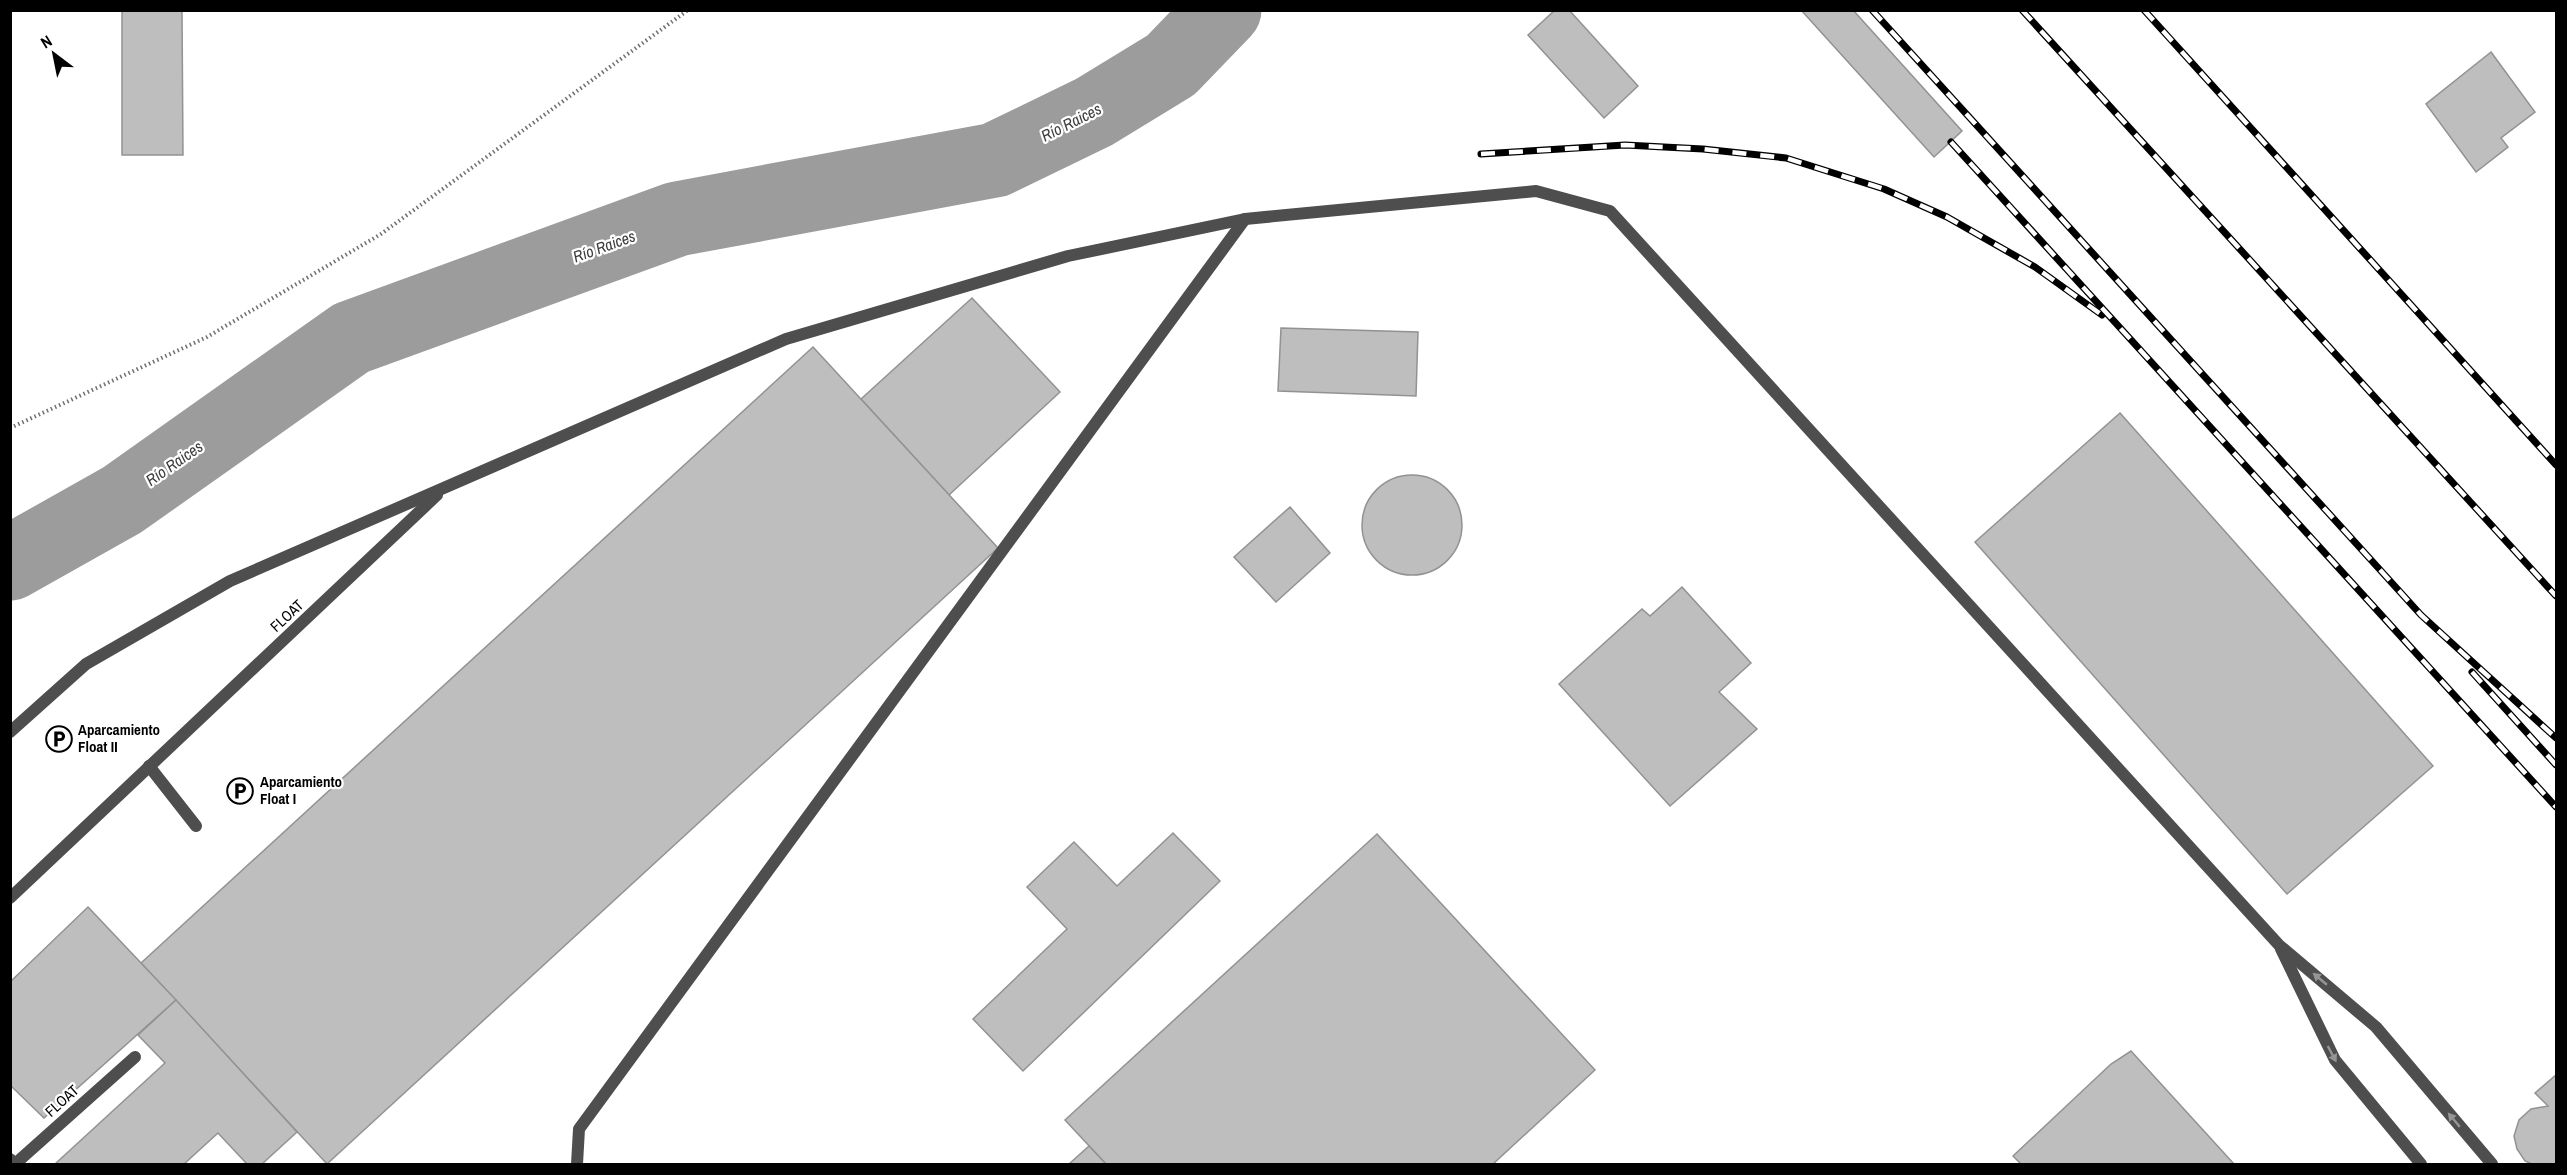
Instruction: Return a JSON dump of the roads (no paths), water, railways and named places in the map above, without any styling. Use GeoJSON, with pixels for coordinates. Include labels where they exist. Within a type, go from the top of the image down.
{"type":"FeatureCollection","features":[{"type":"Feature","properties":{"kind":"lane"},"geometry":{"type":"LineString","coordinates":[[10,732],[86,664],[230,581],[786,339],[1068,256],[1245,219],[1536,191],[1610,211],[2279,945],[2376,1027],[2492,1164]]}},
{"type":"Feature","properties":{"kind":"lane"},"geometry":{"type":"LineString","coordinates":[[578,1164],[579,1129],[1245,219]]}},
{"type":"Feature","properties":{"kind":"lane","name":"FLOAT"},"geometry":{"type":"LineString","coordinates":[[10,898],[445,488]]}},
{"type":"Feature","properties":{"kind":"lane"},"geometry":{"type":"LineString","coordinates":[[149,766],[196,826]]}},
{"type":"Feature","properties":{"kind":"lane"},"geometry":{"type":"LineString","coordinates":[[2279,945],[2335,1060],[2421,1164]]}},
{"type":"Feature","properties":{"kind":"lane","name":"FLOAT"},"geometry":{"type":"LineString","coordinates":[[10,1159],[14,1164],[135,1057]]}},
{"type":"Feature","properties":{"kind":"waterway","name":"Río Raices"},"geometry":{"type":"LineString","coordinates":[[10,563],[122,500],[351,338],[677,219],[995,160],[1094,112],[1171,65],[1224,10]]}},
{"type":"Feature","properties":{"kind":"railway"},"geometry":{"type":"LineString","coordinates":[[1872,10],[2421,615],[2556,738]]}},
{"type":"Feature","properties":{"kind":"railway"},"geometry":{"type":"LineString","coordinates":[[2022,10],[2556,596]]}},
{"type":"Feature","properties":{"kind":"railway"},"geometry":{"type":"LineString","coordinates":[[2144,10],[2556,465]]}},
{"type":"Feature","properties":{"kind":"railway"},"geometry":{"type":"LineString","coordinates":[[1951,142],[2556,807]]}},
{"type":"Feature","properties":{"kind":"railway"},"geometry":{"type":"LineString","coordinates":[[1481,154],[1625,145],[1703,149],[1786,158],[1884,189],[1947,217],[2035,267],[2102,315]]}},
{"type":"Feature","properties":{"kind":"railway"},"geometry":{"type":"LineString","coordinates":[[2472,672],[2556,765]]}},
{"type":"Feature","properties":{"kind":"place","name":"Aparcamiento Float II"},"geometry":{"type":"Point","coordinates":[59,739]}},
{"type":"Feature","properties":{"kind":"place","name":"Aparcamiento Float I"},"geometry":{"type":"Point","coordinates":[240,791]}}]}
